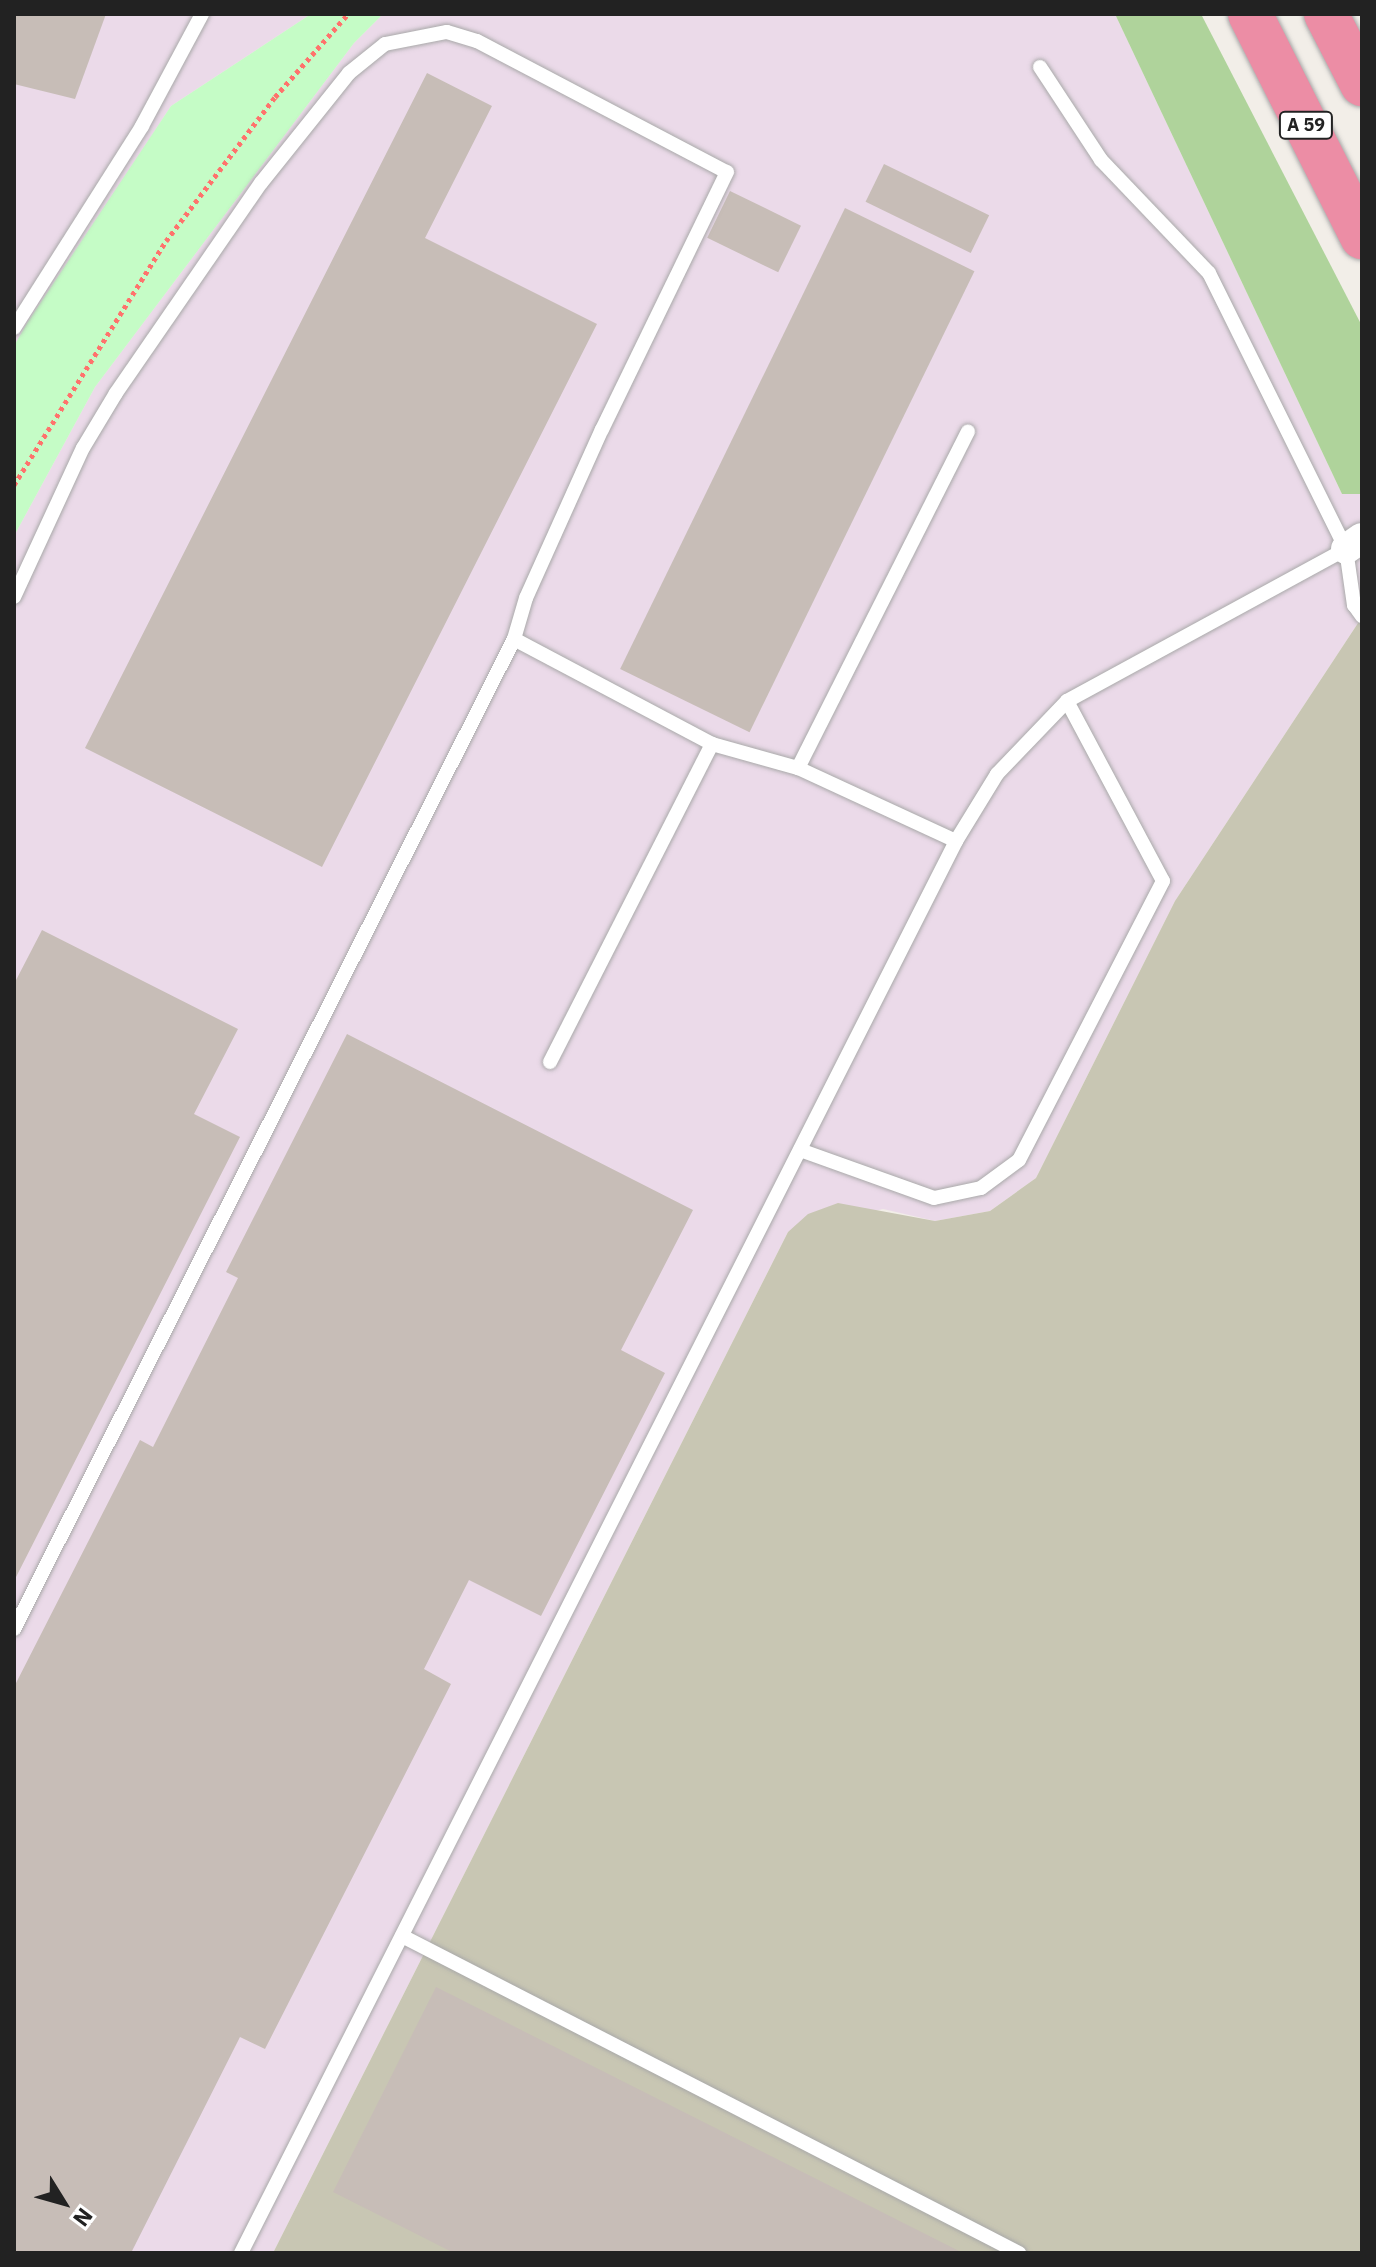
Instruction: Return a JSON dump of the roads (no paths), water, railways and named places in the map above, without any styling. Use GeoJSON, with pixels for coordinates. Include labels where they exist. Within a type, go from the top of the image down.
{"type":"FeatureCollection","features":[{"type":"Feature","properties":{"kind":"highway","name":"A 59"},"geometry":{"type":"LineString","coordinates":[[1250,14],[1362,237]]}},
{"type":"Feature","properties":{"kind":"highway"},"geometry":{"type":"LineString","coordinates":[[1326,14],[1362,84]]}},
{"type":"Feature","properties":{"kind":"lane"},"geometry":{"type":"LineString","coordinates":[[14,328],[142,126],[202,14]]}},
{"type":"Feature","properties":{"kind":"lane"},"geometry":{"type":"LineString","coordinates":[[14,597],[83,448],[116,393],[261,183],[349,73],[385,44],[447,32],[477,41],[727,172],[602,429],[526,598],[514,639],[14,1629]]}},
{"type":"Feature","properties":{"kind":"lane"},"geometry":{"type":"LineString","coordinates":[[1040,67],[1101,160],[1209,273],[1354,544],[1354,605],[1362,616]]}},
{"type":"Feature","properties":{"kind":"lane"},"geometry":{"type":"LineString","coordinates":[[798,768],[968,431]]}},
{"type":"Feature","properties":{"kind":"lane"},"geometry":{"type":"LineString","coordinates":[[246,2251],[956,841],[997,774],[1067,701],[1354,544]]}},
{"type":"Feature","properties":{"kind":"lane"},"geometry":{"type":"LineString","coordinates":[[514,639],[712,744],[798,768],[956,841]]}},
{"type":"Feature","properties":{"kind":"lane"},"geometry":{"type":"LineString","coordinates":[[800,1150],[934,1198],[981,1188],[1019,1160],[1163,881],[1067,701]]}},
{"type":"Feature","properties":{"kind":"lane"},"geometry":{"type":"LineString","coordinates":[[550,1062],[712,744]]}},
{"type":"Feature","properties":{"kind":"lane"},"geometry":{"type":"LineString","coordinates":[[402,1936],[1019,2253]]}}]}
